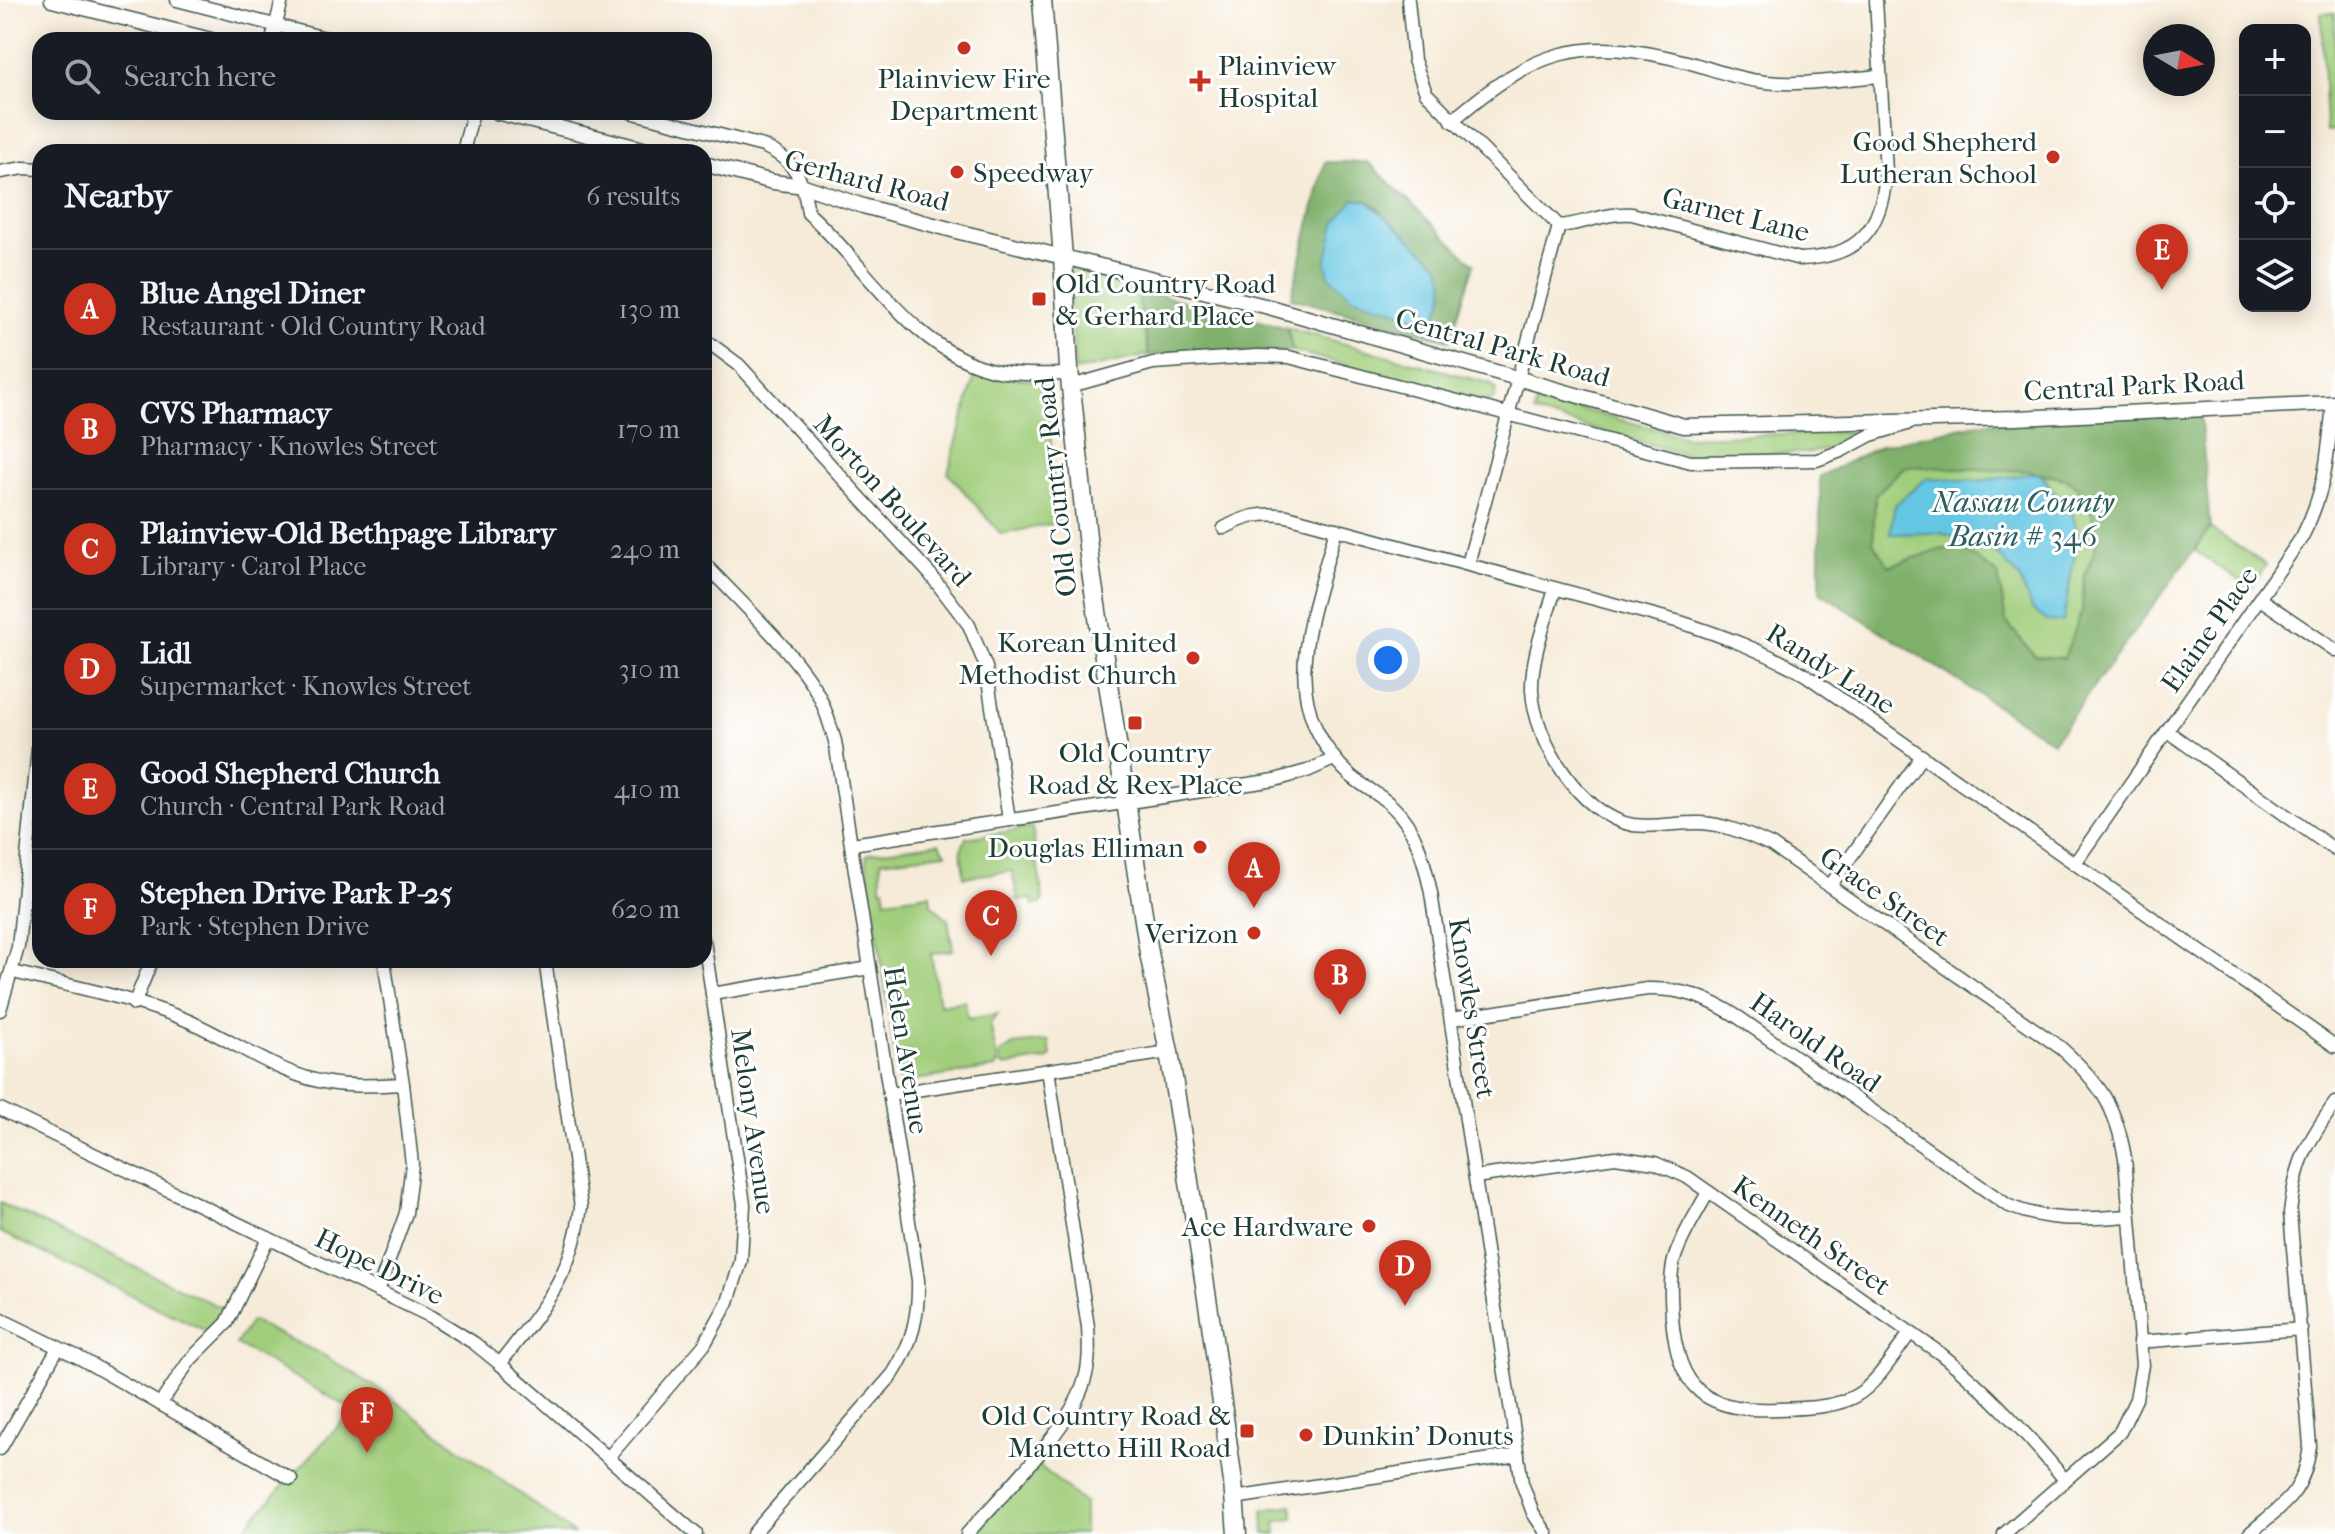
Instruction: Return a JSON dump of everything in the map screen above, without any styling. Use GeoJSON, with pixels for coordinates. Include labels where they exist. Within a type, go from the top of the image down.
{"type":"FeatureCollection","features":[{"type":"Feature","properties":{"kind":"main road","name":"Old Country Road"},"geometry":{"type":"LineString","coordinates":[[1042,0],[1070,380],[1090,565],[1149,953],[1169,1052],[1211,1324],[1237,1534]]}},
{"type":"Feature","properties":{"kind":"street"},"geometry":{"type":"LineString","coordinates":[[52,0],[179,32]]}},
{"type":"Feature","properties":{"kind":"street"},"geometry":{"type":"LineString","coordinates":[[177,0],[300,32]]}},
{"type":"Feature","properties":{"kind":"street"},"geometry":{"type":"LineString","coordinates":[[274,32],[282,0]]}},
{"type":"Feature","properties":{"kind":"street"},"geometry":{"type":"LineString","coordinates":[[1408,0],[1414,60],[1426,93],[1559,226],[1468,564]]}},
{"type":"Feature","properties":{"kind":"street","name":"Garnet Lane"},"geometry":{"type":"LineString","coordinates":[[1559,226],[1578,225],[1620,213],[1632,214],[1800,259],[1822,258],[1858,242],[1881,209],[1886,172],[1876,0]]}},
{"type":"Feature","properties":{"kind":"street"},"geometry":{"type":"LineString","coordinates":[[1452,121],[1488,90],[1534,62],[1597,48],[1624,48],[1757,81],[1790,83],[1880,76]]}},
{"type":"Feature","properties":{"kind":"street"},"geometry":{"type":"LineString","coordinates":[[465,144],[471,120]]}},
{"type":"Feature","properties":{"kind":"street"},"geometry":{"type":"LineString","coordinates":[[528,120],[623,144]]}},
{"type":"Feature","properties":{"kind":"street","name":"Central Park Road"},"geometry":{"type":"LineString","coordinates":[[661,120],[763,146],[783,155],[804,186],[808,213],[835,237],[906,318],[932,341],[990,370],[1070,380],[1153,363],[1257,356],[1289,357],[1691,462],[1817,460],[1871,435],[1936,419]]}},
{"type":"Feature","properties":{"kind":"street","name":"Gerhard Road"},"geometry":{"type":"LineString","coordinates":[[712,166],[773,182],[804,186],[863,206],[1063,257]]}},
{"type":"Feature","properties":{"kind":"street"},"geometry":{"type":"LineString","coordinates":[[0,172],[32,168]]}},
{"type":"Feature","properties":{"kind":"street","name":"Central Park Road"},"geometry":{"type":"LineString","coordinates":[[1063,257],[1269,307],[1518,381],[1684,426],[2016,418],[2334,403]]}},
{"type":"Feature","properties":{"kind":"street","name":"Morton Boulevard"},"geometry":{"type":"LineString","coordinates":[[712,343],[739,365],[930,574],[969,625],[986,667],[1009,820]]}},
{"type":"Feature","properties":{"kind":"street","name":"Elaine Place"},"geometry":{"type":"LineString","coordinates":[[2075,863],[2302,537],[2315,511],[2327,464],[2334,403]]}},
{"type":"Feature","properties":{"kind":"street","name":"Randy Lane"},"geometry":{"type":"LineString","coordinates":[[1224,528],[1245,517],[1267,513],[1468,564],[1745,643],[1806,675],[2335,1046]]}},
{"type":"Feature","properties":{"kind":"street","name":"Knowles Street"},"geometry":{"type":"LineString","coordinates":[[1336,529],[1310,626],[1303,669],[1306,701],[1318,737],[1334,759],[1353,778],[1390,804],[1416,840],[1431,893],[1522,1483],[1533,1513],[1547,1534]]}},
{"type":"Feature","properties":{"kind":"street","name":"Helen Avenue"},"geometry":{"type":"LineString","coordinates":[[712,572],[795,662],[816,691],[835,741],[919,1301],[914,1331],[893,1374],[753,1534]]}},
{"type":"Feature","properties":{"kind":"street","name":"Grace Street"},"geometry":{"type":"LineString","coordinates":[[1555,589],[1538,650],[1532,693],[1541,732],[1580,794],[1593,807],[1614,819],[1632,824],[1702,823],[1742,832],[1771,845],[2061,1048],[2089,1074],[2109,1103],[2120,1131],[2125,1158],[2141,1378],[2128,1418],[2110,1441],[2004,1534]]}},
{"type":"Feature","properties":{"kind":"street"},"geometry":{"type":"LineString","coordinates":[[2260,599],[2335,650]]}},
{"type":"Feature","properties":{"kind":"street"},"geometry":{"type":"LineString","coordinates":[[2167,731],[2335,850]]}},
{"type":"Feature","properties":{"kind":"street"},"geometry":{"type":"LineString","coordinates":[[1830,886],[1922,756]]}},
{"type":"Feature","properties":{"kind":"street"},"geometry":{"type":"LineString","coordinates":[[852,844],[1275,780],[1334,759]]}},
{"type":"Feature","properties":{"kind":"street"},"geometry":{"type":"LineString","coordinates":[[0,1010],[13,972],[32,809]]}},
{"type":"Feature","properties":{"kind":"street"},"geometry":{"type":"LineString","coordinates":[[134,1004],[149,968]]}},
{"type":"Feature","properties":{"kind":"street"},"geometry":{"type":"LineString","coordinates":[[378,1291],[398,1239],[410,1188],[410,1139],[385,968]]}},
{"type":"Feature","properties":{"kind":"street"},"geometry":{"type":"LineString","coordinates":[[500,1364],[563,1277],[577,1240],[581,1207],[546,968]]}},
{"type":"Feature","properties":{"kind":"street","name":"Melony Avenue"},"geometry":{"type":"LineString","coordinates":[[608,1458],[704,1345],[728,1302],[741,1261],[744,1204],[708,968]]}},
{"type":"Feature","properties":{"kind":"street"},"geometry":{"type":"LineString","coordinates":[[712,994],[870,968]]}},
{"type":"Feature","properties":{"kind":"street"},"geometry":{"type":"LineString","coordinates":[[13,972],[183,1019],[278,1066],[312,1079],[349,1086],[403,1084]]}},
{"type":"Feature","properties":{"kind":"street","name":"Harold Road"},"geometry":{"type":"LineString","coordinates":[[1451,1019],[1647,989],[1668,988],[1693,993],[1708,998],[1738,1017],[2007,1205],[2047,1218],[2067,1220],[2129,1216]]}},
{"type":"Feature","properties":{"kind":"street"},"geometry":{"type":"LineString","coordinates":[[889,1094],[1169,1052]]}},
{"type":"Feature","properties":{"kind":"street"},"geometry":{"type":"LineString","coordinates":[[967,1534],[1054,1435],[1075,1405],[1085,1381],[1088,1327],[1048,1070]]}},
{"type":"Feature","properties":{"kind":"street"},"geometry":{"type":"LineString","coordinates":[[2249,1534],[2293,1495],[2305,1474],[2310,1446],[2290,1213],[2294,1177],[2307,1143],[2335,1103]]}},
{"type":"Feature","properties":{"kind":"street","name":"Hope Drive"},"geometry":{"type":"LineString","coordinates":[[0,1109],[432,1317],[474,1343],[500,1364],[696,1534]]}},
{"type":"Feature","properties":{"kind":"street","name":"Kenneth Street"},"geometry":{"type":"LineString","coordinates":[[1475,1177],[1615,1157],[1663,1166],[1708,1192],[1980,1385],[2065,1480]]}},
{"type":"Feature","properties":{"kind":"street"},"geometry":{"type":"LineString","coordinates":[[1708,1192],[1675,1256],[1671,1276],[1675,1350],[1692,1383],[1706,1397],[1719,1404],[1747,1410],[1825,1408],[1841,1403],[1856,1397],[1876,1381],[1910,1333]]}},
{"type":"Feature","properties":{"kind":"street"},"geometry":{"type":"LineString","coordinates":[[160,1404],[190,1360],[227,1323],[268,1238]]}},
{"type":"Feature","properties":{"kind":"street"},"geometry":{"type":"LineString","coordinates":[[0,1319],[160,1404],[291,1479]]}},
{"type":"Feature","properties":{"kind":"street"},"geometry":{"type":"LineString","coordinates":[[2139,1342],[2301,1329]]}},
{"type":"Feature","properties":{"kind":"street"},"geometry":{"type":"LineString","coordinates":[[0,1449],[58,1348]]}},
{"type":"Feature","properties":{"kind":"street"},"geometry":{"type":"LineString","coordinates":[[1234,1498],[1518,1455]]}},
{"type":"Feature","properties":{"kind":"green space"},"geometry":{"type":"Polygon","coordinates":[[[2321,13],[2335,13],[2335,130],[2326,131],[2321,13]]]}},
{"type":"Feature","properties":{"kind":"green space"},"geometry":{"type":"Polygon","coordinates":[[[1325,162],[1368,162],[1474,264],[1450,340],[1291,298],[1325,162]],[[1354,199],[1352,297],[1432,321],[1380,210],[1368,201],[1354,199]]]}},
{"type":"Feature","properties":{"kind":"green space"},"geometry":{"type":"Polygon","coordinates":[[[1068,264],[1137,289],[1149,355],[1075,371],[1068,264]]]}},
{"type":"Feature","properties":{"kind":"green space"},"geometry":{"type":"Polygon","coordinates":[[[1137,289],[1287,328],[1293,351],[1149,355],[1137,289]]]}},
{"type":"Feature","properties":{"kind":"green space"},"geometry":{"type":"Polygon","coordinates":[[[1287,328],[1491,384],[1496,390],[1494,399],[1487,402],[1293,351],[1287,328]]]}},
{"type":"Feature","properties":{"kind":"green space"},"geometry":{"type":"Polygon","coordinates":[[[975,375],[1046,381],[1057,523],[1001,534],[948,473],[975,375]]]}},
{"type":"Feature","properties":{"kind":"green space"},"geometry":{"type":"Polygon","coordinates":[[[1538,398],[1686,437],[1854,434],[1846,443],[1831,449],[1806,453],[1688,455],[1534,413],[1538,398]]]}},
{"type":"Feature","properties":{"kind":"green space"},"geometry":{"type":"Polygon","coordinates":[[[2200,411],[2210,528],[2053,742],[1820,592],[1820,476],[1882,445],[1982,423],[2200,411]],[[1905,466],[1875,495],[1873,542],[1889,566],[1943,549],[1965,550],[1998,575],[2006,622],[2035,656],[2064,658],[2082,611],[2084,577],[2098,541],[2091,511],[2078,489],[2067,479],[2028,471],[1905,466]]]}},
{"type":"Feature","properties":{"kind":"green space"},"geometry":{"type":"Polygon","coordinates":[[[1905,466],[2028,471],[2067,479],[2078,489],[2091,511],[2098,541],[2084,577],[2082,611],[2064,658],[2035,656],[2006,622],[1998,575],[1943,549],[1889,566],[1873,542],[1875,495],[1905,466]]]}},
{"type":"Feature","properties":{"kind":"green space"},"geometry":{"type":"Polygon","coordinates":[[[2210,528],[2266,565],[2251,588],[2195,551],[2210,528]]]}},
{"type":"Feature","properties":{"kind":"green space"},"geometry":{"type":"Polygon","coordinates":[[[1032,828],[1043,899],[1041,904],[1033,905],[1032,899],[1018,900],[1012,871],[964,877],[961,850],[966,838],[1032,828]]]}},
{"type":"Feature","properties":{"kind":"green space"},"geometry":{"type":"Polygon","coordinates":[[[939,843],[946,853],[881,861],[881,888],[884,888],[886,900],[930,894],[931,904],[948,919],[953,950],[931,954],[939,1005],[965,1001],[968,1019],[998,1014],[990,1023],[998,1064],[995,1068],[901,1082],[866,856],[939,843]]]}},
{"type":"Feature","properties":{"kind":"green space"},"geometry":{"type":"Polygon","coordinates":[[[1049,1041],[1051,1056],[1048,1059],[1001,1064],[1000,1054],[1013,1045],[1049,1041]]]}},
{"type":"Feature","properties":{"kind":"green space"},"geometry":{"type":"Polygon","coordinates":[[[0,1203],[226,1310],[206,1331],[0,1232],[0,1203]]]}},
{"type":"Feature","properties":{"kind":"green space"},"geometry":{"type":"Polygon","coordinates":[[[251,1321],[321,1354],[379,1389],[574,1534],[239,1534],[353,1410],[236,1344],[251,1321]]]}},
{"type":"Feature","properties":{"kind":"green space"},"geometry":{"type":"Polygon","coordinates":[[[1035,1462],[1084,1503],[1084,1534],[972,1534],[1035,1462]]]}},
{"type":"Feature","properties":{"kind":"green space"},"geometry":{"type":"Polygon","coordinates":[[[1292,1505],[1294,1518],[1275,1521],[1277,1534],[1264,1534],[1263,1510],[1292,1505]]]}},
{"type":"Feature","properties":{"kind":"water"},"geometry":{"type":"Polygon","coordinates":[[[1354,199],[1367,201],[1439,264],[1444,278],[1444,293],[1432,321],[1352,297],[1329,276],[1326,263],[1335,223],[1354,199]]]}},
{"type":"Feature","properties":{"kind":"water","name":"Nassau County Basin # 346"},"geometry":{"type":"Polygon","coordinates":[[[2039,473],[2072,512],[2078,536],[2063,622],[2047,621],[2031,608],[2019,577],[1995,551],[1941,533],[1890,534],[1895,505],[1926,478],[1977,481],[2039,473]]]}},
{"type":"Feature","properties":{"kind":"place","name":"Plainview Fire Department"},"geometry":{"type":"Point","coordinates":[964,48]}},
{"type":"Feature","properties":{"kind":"place","name":"Plainview Hospital"},"geometry":{"type":"Point","coordinates":[1200,81]}},
{"type":"Feature","properties":{"kind":"place","name":"Good Shepherd Lutheran School"},"geometry":{"type":"Point","coordinates":[2053,157]}},
{"type":"Feature","properties":{"kind":"place","name":"Speedway"},"geometry":{"type":"Point","coordinates":[957,172]}},
{"type":"Feature","properties":{"kind":"place","name":"Good Shepherd Church"},"geometry":{"type":"Point","coordinates":[2162,290]}},
{"type":"Feature","properties":{"kind":"place","name":"Old Country Road & Gerhard Place"},"geometry":{"type":"Point","coordinates":[1039,299]}},
{"type":"Feature","properties":{"kind":"place","name":"Korean United Methodist Church"},"geometry":{"type":"Point","coordinates":[1193,658]}},
{"type":"Feature","properties":{"kind":"place","name":"Old Country Road & Rex Place"},"geometry":{"type":"Point","coordinates":[1135,723]}},
{"type":"Feature","properties":{"kind":"place","name":"Douglas Elliman"},"geometry":{"type":"Point","coordinates":[1200,847]}},
{"type":"Feature","properties":{"kind":"place","name":"Blue Angel Diner"},"geometry":{"type":"Point","coordinates":[1254,908]}},
{"type":"Feature","properties":{"kind":"place","name":"Verizon"},"geometry":{"type":"Point","coordinates":[1254,933]}},
{"type":"Feature","properties":{"kind":"place","name":"Plainview-Old Bethpage Library"},"geometry":{"type":"Point","coordinates":[991,956]}},
{"type":"Feature","properties":{"kind":"place","name":"CVS Pharmacy"},"geometry":{"type":"Point","coordinates":[1340,1015]}},
{"type":"Feature","properties":{"kind":"place","name":"Ace Hardware"},"geometry":{"type":"Point","coordinates":[1369,1226]}},
{"type":"Feature","properties":{"kind":"place","name":"Lidl"},"geometry":{"type":"Point","coordinates":[1405,1306]}},
{"type":"Feature","properties":{"kind":"place","name":"Old Country Road & Manetto Hill Road"},"geometry":{"type":"Point","coordinates":[1247,1431]}},
{"type":"Feature","properties":{"kind":"place","name":"Dunkin' Donuts"},"geometry":{"type":"Point","coordinates":[1306,1435]}},
{"type":"Feature","properties":{"kind":"place","name":"Stephen Drive Park P-25"},"geometry":{"type":"Point","coordinates":[367,1453]}}]}
